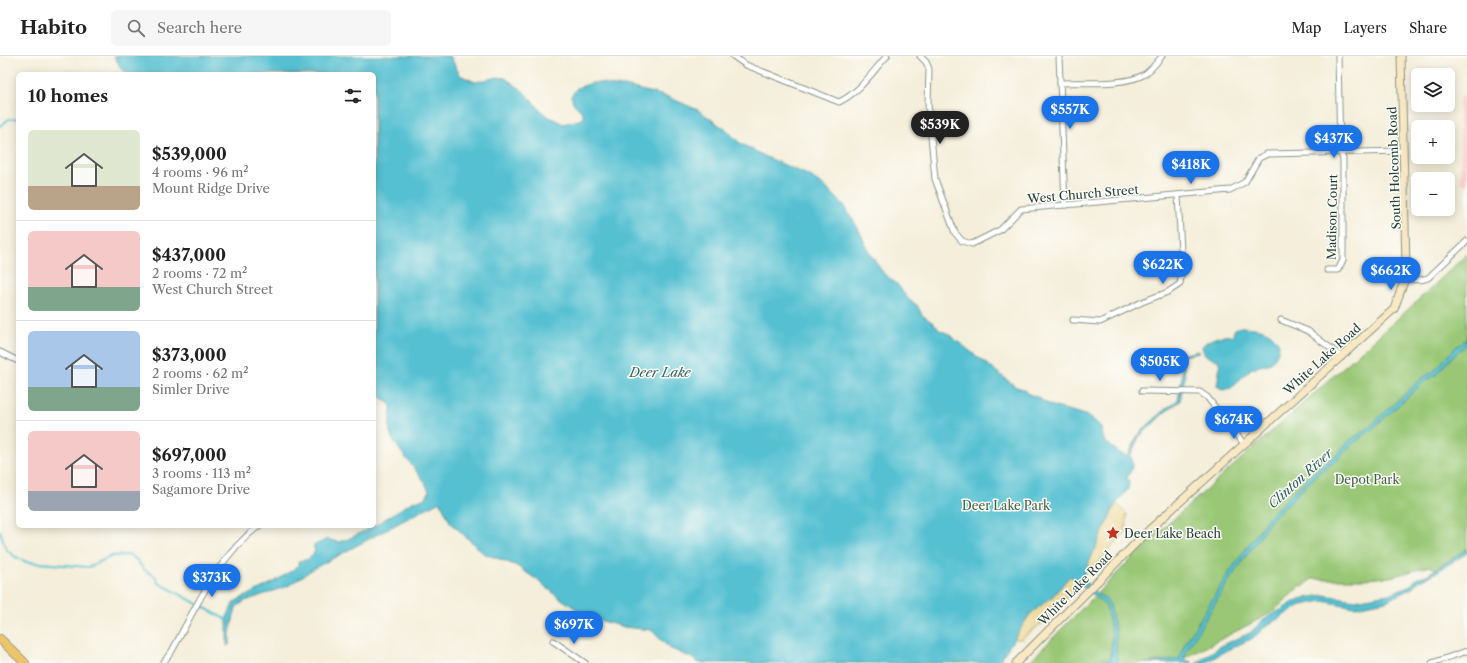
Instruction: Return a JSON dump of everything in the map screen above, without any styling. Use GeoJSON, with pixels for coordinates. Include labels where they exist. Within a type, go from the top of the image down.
{"type":"FeatureCollection","features":[{"type":"Feature","properties":{"kind":"main road"},"geometry":{"type":"LineString","coordinates":[[0,639],[26,663]]}},
{"type":"Feature","properties":{"kind":"street"},"geometry":{"type":"LineString","coordinates":[[733,56],[746,65],[839,102],[859,89],[870,73],[888,56]]}},
{"type":"Feature","properties":{"kind":"street","name":"West Church Street"},"geometry":{"type":"LineString","coordinates":[[920,56],[926,62],[929,69],[928,104],[935,179],[956,233],[962,241],[972,244],[1006,226],[1013,215],[1021,209],[1218,191],[1237,187],[1245,182],[1259,158],[1267,154],[1404,151]]}},
{"type":"Feature","properties":{"kind":"street"},"geometry":{"type":"LineString","coordinates":[[1059,56],[1066,205]]}},
{"type":"Feature","properties":{"kind":"street"},"geometry":{"type":"LineString","coordinates":[[1060,83],[1124,81],[1138,77],[1152,68],[1162,56]]}},
{"type":"Feature","properties":{"kind":"street","name":"Madison Court"},"geometry":{"type":"LineString","coordinates":[[1327,270],[1338,270],[1343,260],[1343,159],[1340,152],[1338,56]]}},
{"type":"Feature","properties":{"kind":"street","name":"South Holcomb Road"},"geometry":{"type":"LineString","coordinates":[[1401,56],[1407,240],[1405,279]]}},
{"type":"Feature","properties":{"kind":"street"},"geometry":{"type":"LineString","coordinates":[[1073,320],[1100,322],[1142,302],[1168,292],[1180,284],[1182,270],[1178,195]]}},
{"type":"Feature","properties":{"kind":"street"},"geometry":{"type":"LineString","coordinates":[[1405,279],[1420,280],[1428,278],[1467,241]]}},
{"type":"Feature","properties":{"kind":"street","name":"White Lake Road"},"geometry":{"type":"LineString","coordinates":[[1016,663],[1150,529],[1394,309],[1405,279]]}},
{"type":"Feature","properties":{"kind":"street"},"geometry":{"type":"LineString","coordinates":[[1281,320],[1308,331],[1342,356]]}},
{"type":"Feature","properties":{"kind":"street"},"geometry":{"type":"LineString","coordinates":[[0,352],[16,360]]}},
{"type":"Feature","properties":{"kind":"street"},"geometry":{"type":"LineString","coordinates":[[1142,391],[1200,392],[1207,397],[1244,444]]}},
{"type":"Feature","properties":{"kind":"street"},"geometry":{"type":"LineString","coordinates":[[163,663],[172,651],[223,562],[241,540],[256,528]]}},
{"type":"Feature","properties":{"kind":"street"},"geometry":{"type":"LineString","coordinates":[[552,641],[585,663]]}},
{"type":"Feature","properties":{"kind":"street"},"geometry":{"type":"LineString","coordinates":[[1432,663],[1467,651]]}},
{"type":"Feature","properties":{"kind":"shaded area"},"geometry":{"type":"Polygon","coordinates":[[[1467,96],[1467,186],[1461,182],[1459,98],[1467,96]]]}},
{"type":"Feature","properties":{"kind":"green space","name":"Depot Park"},"geometry":{"type":"Polygon","coordinates":[[[1467,254],[1467,549],[1435,569],[1430,566],[1391,577],[1365,579],[1312,579],[1303,587],[1301,585],[1273,612],[1175,663],[1028,663],[1148,542],[1414,304],[1467,254]]]}},
{"type":"Feature","properties":{"kind":"sand","name":"Deer Lake Beach"},"geometry":{"type":"Polygon","coordinates":[[[1116,503],[1127,514],[1126,531],[1096,565],[1092,567],[1086,566],[1116,503]]]}},
{"type":"Feature","properties":{"kind":"sand"},"geometry":{"type":"Polygon","coordinates":[[[1068,576],[1072,576],[1078,582],[1075,590],[1046,620],[1021,639],[1016,639],[1015,637],[1030,614],[1053,596],[1068,576]]]}},
{"type":"Feature","properties":{"kind":"water","name":"Deer Lake"},"geometry":{"type":"Polygon","coordinates":[[[114,56],[450,56],[460,75],[475,82],[498,77],[505,78],[521,89],[544,114],[563,124],[583,119],[583,113],[574,104],[571,96],[577,88],[592,83],[625,86],[668,97],[698,110],[729,132],[740,143],[764,156],[810,176],[822,184],[843,204],[858,228],[869,252],[884,274],[897,284],[909,300],[917,305],[922,315],[936,325],[939,330],[947,333],[1016,387],[1024,389],[1030,395],[1033,395],[1055,407],[1082,414],[1094,420],[1100,427],[1105,442],[1124,455],[1128,456],[1138,435],[1163,411],[1178,400],[1182,377],[1181,355],[1198,351],[1199,353],[1183,356],[1185,377],[1180,401],[1164,413],[1139,437],[1130,456],[1132,459],[1132,464],[1127,478],[1129,482],[1128,489],[1115,505],[1082,578],[1097,594],[1105,598],[1110,605],[1116,634],[1117,663],[1090,663],[1095,660],[1108,660],[1111,657],[1112,635],[1106,606],[1070,576],[1053,596],[1030,614],[998,663],[699,663],[692,658],[669,648],[651,630],[624,627],[588,617],[515,565],[483,553],[450,522],[440,501],[313,569],[288,586],[245,601],[236,607],[230,633],[230,644],[227,646],[227,617],[234,602],[274,582],[297,567],[299,561],[307,560],[313,555],[315,550],[313,546],[327,539],[338,542],[348,539],[370,528],[376,528],[376,525],[412,502],[423,499],[429,493],[428,488],[398,447],[390,433],[389,426],[391,405],[380,397],[376,392],[376,72],[125,72],[122,70],[114,56]]]}},
{"type":"Feature","properties":{"kind":"water"},"geometry":{"type":"Polygon","coordinates":[[[1241,327],[1268,332],[1279,344],[1278,352],[1271,363],[1252,368],[1231,388],[1223,390],[1217,386],[1220,366],[1218,360],[1205,355],[1202,346],[1216,338],[1232,336],[1235,329],[1241,327]]]}},
{"type":"Feature","properties":{"kind":"water"},"geometry":{"type":"Polygon","coordinates":[[[1467,339],[1467,344],[1452,357],[1436,375],[1425,381],[1369,432],[1352,444],[1339,458],[1317,475],[1272,519],[1228,582],[1188,648],[1184,659],[1193,663],[1145,663],[1179,659],[1184,645],[1224,580],[1269,516],[1314,472],[1339,452],[1349,441],[1367,429],[1422,378],[1433,372],[1457,346],[1467,339]]]}},
{"type":"Feature","properties":{"kind":"water"},"geometry":{"type":"Polygon","coordinates":[[[1467,549],[1467,553],[1417,582],[1412,588],[1386,601],[1355,607],[1323,601],[1301,605],[1266,626],[1253,638],[1225,651],[1205,663],[1196,663],[1221,646],[1250,633],[1262,621],[1299,599],[1324,595],[1355,600],[1389,594],[1411,585],[1417,578],[1427,575],[1467,549]]]}},
{"type":"Feature","properties":{"kind":"waterway"},"geometry":{"type":"LineString","coordinates":[[0,126],[9,119],[16,119]]}},
{"type":"Feature","properties":{"kind":"waterway"},"geometry":{"type":"LineString","coordinates":[[0,531],[6,549],[14,556],[26,562],[89,567],[112,556],[130,555],[138,561],[143,569],[156,577],[157,582],[227,620]]}},
{"type":"Feature","properties":{"kind":"place","name":"Deer Lake Beach"},"geometry":{"type":"Point","coordinates":[1113,533]}},
{"type":"Feature","properties":{"kind":"water label","name":"Clinton River"},"geometry":{"type":"Point","coordinates":[1300,478]}},
{"type":"Feature","properties":{"kind":"park label","name":"Deer Lake Park"},"geometry":{"type":"Point","coordinates":[1006,505]}}]}
